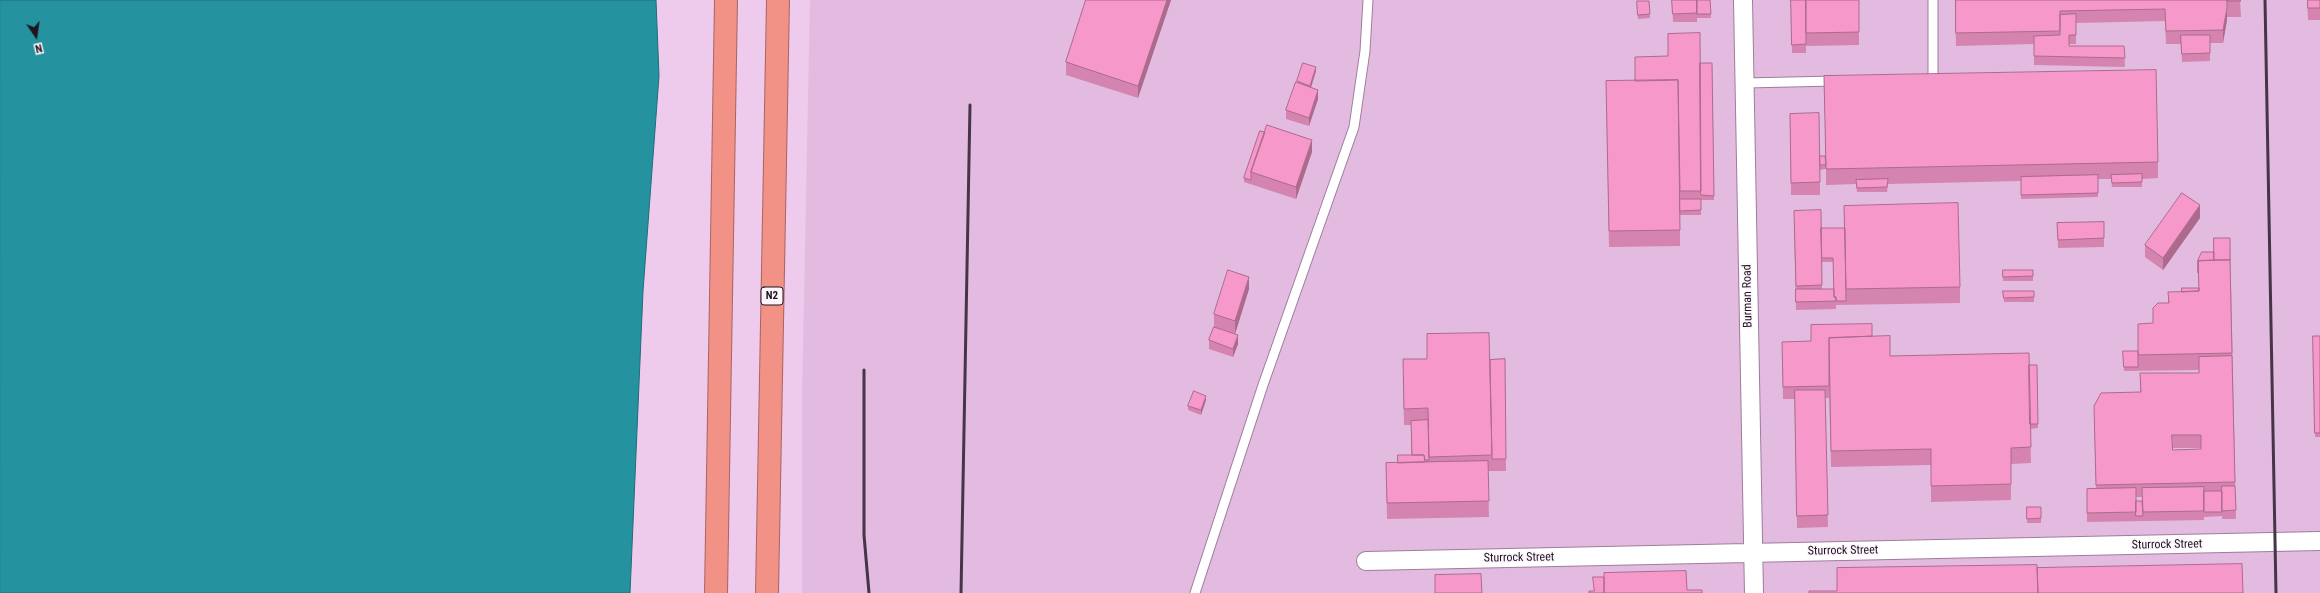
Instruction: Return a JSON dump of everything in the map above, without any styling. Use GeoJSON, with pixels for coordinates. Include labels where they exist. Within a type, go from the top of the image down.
{"type":"FeatureCollection","features":[{"type":"Feature","properties":{"kind":"highway"},"geometry":{"type":"LineString","coordinates":[[716,593],[726,0]]}},
{"type":"Feature","properties":{"kind":"highway","name":"N2"},"geometry":{"type":"LineString","coordinates":[[767,593],[778,0]]}},
{"type":"Feature","properties":{"kind":"street","name":"Burman Road"},"geometry":{"type":"LineString","coordinates":[[1743,0],[1754,593]]}},
{"type":"Feature","properties":{"kind":"street","name":"Sturrock Street"},"geometry":{"type":"LineString","coordinates":[[1366,562],[2320,542]]}},
{"type":"Feature","properties":{"kind":"lane"},"geometry":{"type":"LineString","coordinates":[[1195,593],[1263,385],[1354,127],[1365,50],[1368,0]]}},
{"type":"Feature","properties":{"kind":"lane"},"geometry":{"type":"LineString","coordinates":[[1918,80],[1933,80],[1933,0]]}},
{"type":"Feature","properties":{"kind":"lane"},"geometry":{"type":"LineString","coordinates":[[1745,83],[1847,81]]}},
{"type":"Feature","properties":{"kind":"shaded area"},"geometry":{"type":"Polygon","coordinates":[[[0,0],[656,0],[659,76],[643,291],[630,593],[0,593],[0,0]]]}},
{"type":"Feature","properties":{"kind":"shaded area"},"geometry":{"type":"Polygon","coordinates":[[[810,0],[2320,0],[2320,593],[802,593],[802,397],[810,0]]]}},
{"type":"Feature","properties":{"kind":"building"},"geometry":{"type":"Polygon","coordinates":[[[1086,0],[1167,0],[1138,86],[1066,62],[1086,0]]]}},
{"type":"Feature","properties":{"kind":"building"},"geometry":{"type":"Polygon","coordinates":[[[1672,0],[1697,0],[1697,13],[1673,14],[1672,0]]]}},
{"type":"Feature","properties":{"kind":"building"},"geometry":{"type":"Polygon","coordinates":[[[1697,0],[1710,0],[1711,14],[1697,14],[1697,0]]]}},
{"type":"Feature","properties":{"kind":"building"},"geometry":{"type":"Polygon","coordinates":[[[1791,0],[1806,0],[1806,44],[1792,45],[1791,0]]]}},
{"type":"Feature","properties":{"kind":"building"},"geometry":{"type":"Polygon","coordinates":[[[1806,0],[1859,0],[1859,32],[1806,33],[1806,0]]]}},
{"type":"Feature","properties":{"kind":"building"},"geometry":{"type":"Polygon","coordinates":[[[1956,0],[2227,0],[2227,8],[2223,30],[2166,31],[2165,9],[2060,11],[2060,31],[1956,33],[1956,0]]]}},
{"type":"Feature","properties":{"kind":"building"},"geometry":{"type":"Polygon","coordinates":[[[2240,0],[2241,1],[2227,1],[2240,0]]]}},
{"type":"Feature","properties":{"kind":"building"},"geometry":{"type":"Polygon","coordinates":[[[2308,0],[2320,0],[2320,8],[2308,8],[2308,0]]]}},
{"type":"Feature","properties":{"kind":"building"},"geometry":{"type":"Polygon","coordinates":[[[1637,1],[1649,1],[1650,14],[1638,15],[1637,1]]]}},
{"type":"Feature","properties":{"kind":"building"},"geometry":{"type":"Polygon","coordinates":[[[2076,14],[2076,35],[2069,35],[2069,46],[2124,46],[2125,58],[2034,56],[2034,36],[2060,35],[2060,15],[2076,14]]]}},
{"type":"Feature","properties":{"kind":"building"},"geometry":{"type":"Polygon","coordinates":[[[1700,33],[1701,191],[1680,191],[1678,80],[1635,81],[1635,57],[1668,56],[1668,34],[1700,33]]]}},
{"type":"Feature","properties":{"kind":"building"},"geometry":{"type":"Polygon","coordinates":[[[2181,35],[2210,35],[2210,53],[2182,54],[2181,35]]]}},
{"type":"Feature","properties":{"kind":"building"},"geometry":{"type":"Polygon","coordinates":[[[1303,63],[1316,67],[1310,86],[1297,81],[1303,63]]]}},
{"type":"Feature","properties":{"kind":"building"},"geometry":{"type":"Polygon","coordinates":[[[1700,63],[1712,63],[1714,196],[1701,195],[1700,63]]]}},
{"type":"Feature","properties":{"kind":"building"},"geometry":{"type":"Polygon","coordinates":[[[2156,70],[2158,162],[1826,169],[1824,76],[2156,70]]]}},
{"type":"Feature","properties":{"kind":"building"},"geometry":{"type":"Polygon","coordinates":[[[1678,80],[1680,230],[1609,231],[1606,81],[1678,80]]]}},
{"type":"Feature","properties":{"kind":"building"},"geometry":{"type":"Polygon","coordinates":[[[1296,82],[1318,90],[1309,118],[1286,110],[1296,82]]]}},
{"type":"Feature","properties":{"kind":"building"},"geometry":{"type":"Polygon","coordinates":[[[1819,113],[1820,182],[1791,183],[1790,114],[1819,113]]]}},
{"type":"Feature","properties":{"kind":"building"},"geometry":{"type":"Polygon","coordinates":[[[1267,125],[1312,140],[1296,187],[1251,172],[1267,125]]]}},
{"type":"Feature","properties":{"kind":"building"},"geometry":{"type":"Polygon","coordinates":[[[1260,131],[1265,132],[1251,172],[1251,180],[1244,178],[1260,131]]]}},
{"type":"Feature","properties":{"kind":"building"},"geometry":{"type":"Polygon","coordinates":[[[1820,156],[1825,156],[1826,165],[1820,165],[1820,156]]]}},
{"type":"Feature","properties":{"kind":"building"},"geometry":{"type":"Polygon","coordinates":[[[2142,174],[2142,182],[2112,183],[2111,175],[2142,174]]]}},
{"type":"Feature","properties":{"kind":"building"},"geometry":{"type":"Polygon","coordinates":[[[2098,175],[2098,193],[2021,195],[2021,177],[2098,175]]]}},
{"type":"Feature","properties":{"kind":"building"},"geometry":{"type":"Polygon","coordinates":[[[1888,179],[1887,187],[1857,188],[1856,180],[1888,179]]]}},
{"type":"Feature","properties":{"kind":"building"},"geometry":{"type":"Polygon","coordinates":[[[2182,193],[2200,205],[2163,258],[2145,245],[2182,193]]]}},
{"type":"Feature","properties":{"kind":"building"},"geometry":{"type":"Polygon","coordinates":[[[1680,199],[1701,199],[1701,210],[1680,211],[1680,199]]]}},
{"type":"Feature","properties":{"kind":"building"},"geometry":{"type":"Polygon","coordinates":[[[1958,203],[1960,287],[1846,289],[1844,206],[1958,203]]]}},
{"type":"Feature","properties":{"kind":"building"},"geometry":{"type":"Polygon","coordinates":[[[1821,210],[1822,285],[1796,286],[1794,211],[1821,210]]]}},
{"type":"Feature","properties":{"kind":"building"},"geometry":{"type":"Polygon","coordinates":[[[2104,222],[2104,238],[2058,240],[2057,223],[2104,222]]]}},
{"type":"Feature","properties":{"kind":"building"},"geometry":{"type":"Polygon","coordinates":[[[1821,228],[1845,228],[1846,301],[1836,301],[1836,297],[1834,297],[1833,258],[1822,258],[1821,228]]]}},
{"type":"Feature","properties":{"kind":"building"},"geometry":{"type":"Polygon","coordinates":[[[2214,238],[2230,238],[2230,260],[2214,260],[2214,238]]]}},
{"type":"Feature","properties":{"kind":"building"},"geometry":{"type":"Polygon","coordinates":[[[2202,252],[2214,252],[2214,260],[2198,261],[2202,252]]]}},
{"type":"Feature","properties":{"kind":"building"},"geometry":{"type":"Polygon","coordinates":[[[2230,260],[2232,353],[2138,355],[2138,324],[2153,323],[2153,308],[2158,303],[2169,303],[2168,292],[2199,291],[2198,261],[2230,260]]]}},
{"type":"Feature","properties":{"kind":"building"},"geometry":{"type":"Polygon","coordinates":[[[1228,270],[1249,277],[1235,321],[1214,314],[1228,270]]]}},
{"type":"Feature","properties":{"kind":"building"},"geometry":{"type":"Polygon","coordinates":[[[2003,270],[2033,270],[2033,276],[2003,277],[2003,270]]]}},
{"type":"Feature","properties":{"kind":"building"},"geometry":{"type":"Polygon","coordinates":[[[2182,288],[2199,288],[2199,291],[2182,292],[2182,288]]]}},
{"type":"Feature","properties":{"kind":"building"},"geometry":{"type":"Polygon","coordinates":[[[1796,289],[1834,289],[1834,297],[1836,297],[1836,301],[1796,302],[1796,289]]]}},
{"type":"Feature","properties":{"kind":"building"},"geometry":{"type":"Polygon","coordinates":[[[2003,291],[2034,291],[2034,297],[2004,298],[2003,291]]]}},
{"type":"Feature","properties":{"kind":"building"},"geometry":{"type":"Polygon","coordinates":[[[1872,324],[1872,336],[1829,338],[1829,386],[1783,387],[1782,342],[1811,341],[1811,325],[1872,324]]]}},
{"type":"Feature","properties":{"kind":"building"},"geometry":{"type":"Polygon","coordinates":[[[1214,327],[1238,335],[1233,349],[1209,340],[1214,327]]]}},
{"type":"Feature","properties":{"kind":"building"},"geometry":{"type":"Polygon","coordinates":[[[1489,333],[1492,455],[1429,457],[1428,408],[1404,409],[1403,359],[1427,359],[1427,334],[1489,333]]]}},
{"type":"Feature","properties":{"kind":"building"},"geometry":{"type":"Polygon","coordinates":[[[1890,336],[1890,356],[2029,353],[2031,447],[2011,448],[2011,484],[1931,486],[1931,449],[1831,451],[1829,338],[1890,336]]]}},
{"type":"Feature","properties":{"kind":"building"},"geometry":{"type":"Polygon","coordinates":[[[2313,336],[2320,336],[2320,433],[2315,433],[2313,336]]]}},
{"type":"Feature","properties":{"kind":"building"},"geometry":{"type":"Polygon","coordinates":[[[2123,351],[2138,351],[2138,367],[2124,367],[2123,351]]]}},
{"type":"Feature","properties":{"kind":"building"},"geometry":{"type":"Polygon","coordinates":[[[2232,356],[2235,482],[2096,485],[2094,406],[2101,393],[2141,392],[2140,373],[2199,373],[2199,357],[2232,356]],[[2172,435],[2173,450],[2201,449],[2201,435],[2172,435]]]}},
{"type":"Feature","properties":{"kind":"building"},"geometry":{"type":"Polygon","coordinates":[[[1505,359],[1506,459],[1492,459],[1490,360],[1505,359]]]}},
{"type":"Feature","properties":{"kind":"building"},"geometry":{"type":"Polygon","coordinates":[[[2029,365],[2037,365],[2038,424],[2030,424],[2029,365]]]}},
{"type":"Feature","properties":{"kind":"building"},"geometry":{"type":"Polygon","coordinates":[[[1795,390],[1825,390],[1828,515],[1797,516],[1795,390]]]}},
{"type":"Feature","properties":{"kind":"building"},"geometry":{"type":"Polygon","coordinates":[[[1194,391],[1206,396],[1201,410],[1188,406],[1194,391]]]}},
{"type":"Feature","properties":{"kind":"building"},"geometry":{"type":"Polygon","coordinates":[[[1428,420],[1429,460],[1425,460],[1424,455],[1412,455],[1411,421],[1428,420]]]}},
{"type":"Feature","properties":{"kind":"building"},"geometry":{"type":"Polygon","coordinates":[[[1398,455],[1424,455],[1425,462],[1398,463],[1398,455]]]}},
{"type":"Feature","properties":{"kind":"building"},"geometry":{"type":"Polygon","coordinates":[[[1488,461],[1489,501],[1387,503],[1386,463],[1488,461]]]}},
{"type":"Feature","properties":{"kind":"building"},"geometry":{"type":"Polygon","coordinates":[[[2222,486],[2235,486],[2236,510],[2222,511],[2222,486]]]}},
{"type":"Feature","properties":{"kind":"building"},"geometry":{"type":"Polygon","coordinates":[[[2204,487],[2204,511],[2143,512],[2142,488],[2204,487]]]}},
{"type":"Feature","properties":{"kind":"building"},"geometry":{"type":"Polygon","coordinates":[[[2136,488],[2136,512],[2087,513],[2087,489],[2136,488]]]}},
{"type":"Feature","properties":{"kind":"building"},"geometry":{"type":"Polygon","coordinates":[[[2204,491],[2222,491],[2222,512],[2204,512],[2204,491]]]}},
{"type":"Feature","properties":{"kind":"building"},"geometry":{"type":"Polygon","coordinates":[[[2136,501],[2142,501],[2143,516],[2136,516],[2136,501]]]}},
{"type":"Feature","properties":{"kind":"building"},"geometry":{"type":"Polygon","coordinates":[[[2027,507],[2041,507],[2041,518],[2027,519],[2027,507]]]}},
{"type":"Feature","properties":{"kind":"building"},"geometry":{"type":"Polygon","coordinates":[[[2242,564],[2243,593],[2038,593],[2037,568],[2242,564]]]}},
{"type":"Feature","properties":{"kind":"building"},"geometry":{"type":"Polygon","coordinates":[[[2037,565],[2038,593],[1809,593],[1809,591],[1837,591],[1837,568],[2037,565]]]}},
{"type":"Feature","properties":{"kind":"building"},"geometry":{"type":"Polygon","coordinates":[[[1686,571],[1687,590],[1702,590],[1702,593],[1604,593],[1604,573],[1686,571]]]}},
{"type":"Feature","properties":{"kind":"building"},"geometry":{"type":"Polygon","coordinates":[[[1481,574],[1482,593],[1435,593],[1435,575],[1481,574]]]}},
{"type":"Feature","properties":{"kind":"building"},"geometry":{"type":"Polygon","coordinates":[[[1593,577],[1604,577],[1604,593],[1589,593],[1589,591],[1594,591],[1593,577]]]}},
{"type":"Feature","properties":{"kind":"railway"},"geometry":{"type":"LineString","coordinates":[[2265,0],[2276,593]]}},
{"type":"Feature","properties":{"kind":"railway"},"geometry":{"type":"LineString","coordinates":[[961,593],[970,105]]}},
{"type":"Feature","properties":{"kind":"railway"},"geometry":{"type":"LineString","coordinates":[[864,370],[864,535],[869,593]]}}]}
